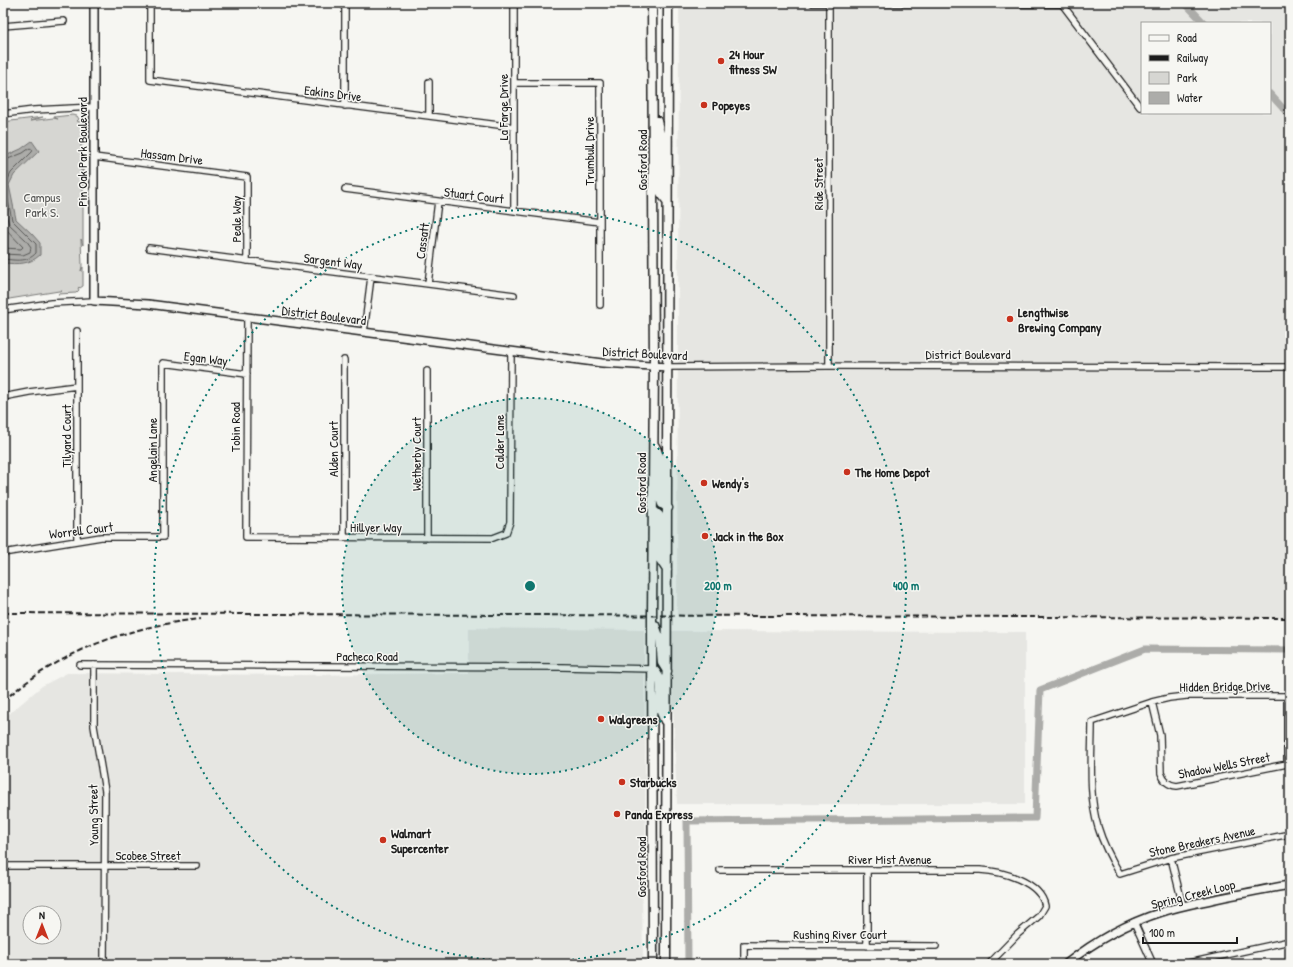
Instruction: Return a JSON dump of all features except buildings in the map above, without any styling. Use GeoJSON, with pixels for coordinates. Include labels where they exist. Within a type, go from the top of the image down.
{"type":"FeatureCollection","features":[{"type":"Feature","properties":{"kind":"main road","name":"Gosford Road"},"geometry":{"type":"LineString","coordinates":[[652,3],[654,107],[653,964]]}},
{"type":"Feature","properties":{"kind":"main road","name":"Gosford Road"},"geometry":{"type":"LineString","coordinates":[[666,964],[668,3]]}},
{"type":"Feature","properties":{"kind":"main road"},"geometry":{"type":"LineString","coordinates":[[654,107],[660,134],[661,193],[667,201]]}},
{"type":"Feature","properties":{"kind":"main road"},"geometry":{"type":"LineString","coordinates":[[653,441],[660,458],[660,498],[662,504],[668,508]]}},
{"type":"Feature","properties":{"kind":"main road"},"geometry":{"type":"LineString","coordinates":[[653,510],[659,515],[660,558],[667,571]]}},
{"type":"Feature","properties":{"kind":"main road"},"geometry":{"type":"LineString","coordinates":[[653,621],[660,638],[662,663],[667,672]]}},
{"type":"Feature","properties":{"kind":"main road"},"geometry":{"type":"LineString","coordinates":[[653,669],[657,672],[660,681],[660,710],[667,727]]}},
{"type":"Feature","properties":{"kind":"street","name":"Pin Oak Park Boulevard"},"geometry":{"type":"LineString","coordinates":[[94,3],[94,301]]}},
{"type":"Feature","properties":{"kind":"street","name":"Eakins Drive"},"geometry":{"type":"LineString","coordinates":[[150,3],[150,80],[514,127]]}},
{"type":"Feature","properties":{"kind":"street"},"geometry":{"type":"LineString","coordinates":[[344,106],[345,3]]}},
{"type":"Feature","properties":{"kind":"street","name":"La Farge Drive"},"geometry":{"type":"LineString","coordinates":[[514,3],[514,211]]}},
{"type":"Feature","properties":{"kind":"street"},"geometry":{"type":"LineString","coordinates":[[813,3],[1062,4],[1140,107]]}},
{"type":"Feature","properties":{"kind":"street","name":"Ride Street"},"geometry":{"type":"LineString","coordinates":[[829,3],[829,366]]}},
{"type":"Feature","properties":{"kind":"street"},"geometry":{"type":"LineString","coordinates":[[3,26],[64,21]]}},
{"type":"Feature","properties":{"kind":"street"},"geometry":{"type":"LineString","coordinates":[[429,82],[429,116]]}},
{"type":"Feature","properties":{"kind":"street","name":"Trumbull Drive"},"geometry":{"type":"LineString","coordinates":[[514,83],[600,83],[600,305]]}},
{"type":"Feature","properties":{"kind":"street"},"geometry":{"type":"LineString","coordinates":[[3,114],[34,110],[94,107]]}},
{"type":"Feature","properties":{"kind":"street","name":"Hassam Drive"},"geometry":{"type":"LineString","coordinates":[[94,157],[247,177]]}},
{"type":"Feature","properties":{"kind":"street","name":"Peale Way"},"geometry":{"type":"LineString","coordinates":[[247,177],[247,261]]}},
{"type":"Feature","properties":{"kind":"street","name":"Stuart Court"},"geometry":{"type":"LineString","coordinates":[[344,189],[600,222]]}},
{"type":"Feature","properties":{"kind":"street","name":"Cassatt"},"geometry":{"type":"LineString","coordinates":[[428,284],[438,202]]}},
{"type":"Feature","properties":{"kind":"street","name":"Sargent Way"},"geometry":{"type":"LineString","coordinates":[[149,248],[514,295]]}},
{"type":"Feature","properties":{"kind":"street"},"geometry":{"type":"LineString","coordinates":[[364,332],[371,277]]}},
{"type":"Feature","properties":{"kind":"street","name":"District Boulevard"},"geometry":{"type":"LineString","coordinates":[[3,310],[51,303],[94,301],[148,304],[602,363],[654,367],[1290,367]]}},
{"type":"Feature","properties":{"kind":"street","name":"Tobin Road"},"geometry":{"type":"LineString","coordinates":[[246,537],[247,317]]}},
{"type":"Feature","properties":{"kind":"street","name":"Tilyard Court"},"geometry":{"type":"LineString","coordinates":[[77,331],[77,540]]}},
{"type":"Feature","properties":{"kind":"street","name":"Calder Lane"},"geometry":{"type":"LineString","coordinates":[[506,533],[510,522],[511,351]]}},
{"type":"Feature","properties":{"kind":"street","name":"Alden Court"},"geometry":{"type":"LineString","coordinates":[[344,360],[344,537]]}},
{"type":"Feature","properties":{"kind":"street","name":"Egan Way"},"geometry":{"type":"LineString","coordinates":[[164,363],[247,374]]}},
{"type":"Feature","properties":{"kind":"street","name":"Angelain Lane"},"geometry":{"type":"LineString","coordinates":[[163,537],[164,363]]}},
{"type":"Feature","properties":{"kind":"street","name":"Wetherby Court"},"geometry":{"type":"LineString","coordinates":[[427,371],[427,538]]}},
{"type":"Feature","properties":{"kind":"street"},"geometry":{"type":"LineString","coordinates":[[3,397],[35,391],[77,386]]}},
{"type":"Feature","properties":{"kind":"street","name":"Hillyer Way"},"geometry":{"type":"LineString","coordinates":[[246,537],[493,538],[506,533]]}},
{"type":"Feature","properties":{"kind":"street","name":"Worrell Court"},"geometry":{"type":"LineString","coordinates":[[3,553],[101,537],[163,537]]}},
{"type":"Feature","properties":{"kind":"street","name":"Pacheco Road"},"geometry":{"type":"LineString","coordinates":[[80,665],[562,667],[653,669]]}},
{"type":"Feature","properties":{"kind":"street","name":"Young Street"},"geometry":{"type":"LineString","coordinates":[[94,665],[94,726],[105,791],[104,964]]}},
{"type":"Feature","properties":{"kind":"street","name":"Hidden Bridge Drive"},"geometry":{"type":"LineString","coordinates":[[1120,874],[1102,840],[1093,808],[1092,722],[1152,702],[1169,698],[1186,696],[1289,696]]}},
{"type":"Feature","properties":{"kind":"street","name":"Shadow Wells Street"},"geometry":{"type":"LineString","coordinates":[[1152,702],[1160,735],[1162,777],[1166,782],[1177,786],[1287,764],[1289,696]]}},
{"type":"Feature","properties":{"kind":"street","name":"Stone Breakers Avenue"},"geometry":{"type":"LineString","coordinates":[[1120,874],[1171,858],[1290,834]]}},
{"type":"Feature","properties":{"kind":"street"},"geometry":{"type":"LineString","coordinates":[[1171,858],[1183,906]]}},
{"type":"Feature","properties":{"kind":"street","name":"Scobee Street"},"geometry":{"type":"LineString","coordinates":[[3,866],[197,866]]}},
{"type":"Feature","properties":{"kind":"street","name":"River Mist Avenue"},"geometry":{"type":"LineString","coordinates":[[720,870],[980,870],[998,872],[1015,877],[1044,898],[1045,906],[1039,916],[1018,934],[989,964]]}},
{"type":"Feature","properties":{"kind":"street"},"geometry":{"type":"LineString","coordinates":[[867,870],[867,946]]}},
{"type":"Feature","properties":{"kind":"street","name":"Spring Creek Loop"},"geometry":{"type":"LineString","coordinates":[[1066,964],[1098,941],[1134,922],[1162,911],[1290,885]]}},
{"type":"Feature","properties":{"kind":"street"},"geometry":{"type":"LineString","coordinates":[[1134,922],[1153,964]]}},
{"type":"Feature","properties":{"kind":"street"},"geometry":{"type":"LineString","coordinates":[[1184,964],[1290,941]]}},
{"type":"Feature","properties":{"kind":"street","name":"Rushing River Court"},"geometry":{"type":"LineString","coordinates":[[744,964],[744,945],[936,946]]}},
{"type":"Feature","properties":{"kind":"street"},"geometry":{"type":"LineString","coordinates":[[1215,957],[1217,964]]}},
{"type":"Feature","properties":{"kind":"shaded area"},"geometry":{"type":"Polygon","coordinates":[[[679,3],[1290,3],[1290,618],[677,616],[679,3]]]}},
{"type":"Feature","properties":{"kind":"shaded area"},"geometry":{"type":"Polygon","coordinates":[[[469,628],[644,630],[646,872],[642,891],[643,964],[3,964],[3,719],[42,686],[67,673],[300,675],[469,673],[469,628]]]}},
{"type":"Feature","properties":{"kind":"shaded area"},"geometry":{"type":"Polygon","coordinates":[[[670,631],[1025,632],[1025,804],[677,804],[670,631]]]}},
{"type":"Feature","properties":{"kind":"green space","name":"Campus Park S."},"geometry":{"type":"Polygon","coordinates":[[[72,115],[77,116],[79,119],[77,121],[83,121],[83,145],[81,141],[81,174],[83,168],[83,245],[81,239],[81,271],[83,267],[83,286],[78,288],[79,290],[76,293],[58,294],[62,291],[59,291],[3,300],[3,122],[43,117],[30,121],[53,118],[58,119],[54,117],[72,115]]]}},
{"type":"Feature","properties":{"kind":"water"},"geometry":{"type":"Polygon","coordinates":[[[32,141],[39,151],[14,175],[9,185],[16,219],[40,243],[40,255],[32,261],[18,264],[3,263],[3,157],[21,149],[32,141]]]}},
{"type":"Feature","properties":{"kind":"waterway"},"geometry":{"type":"LineString","coordinates":[[1185,3],[1203,22]]}},
{"type":"Feature","properties":{"kind":"waterway"},"geometry":{"type":"LineString","coordinates":[[1271,95],[1290,116]]}},
{"type":"Feature","properties":{"kind":"waterway"},"geometry":{"type":"LineString","coordinates":[[688,964],[687,821],[1035,818],[1040,690],[1145,649],[1290,650]]}},
{"type":"Feature","properties":{"kind":"railway"},"geometry":{"type":"LineString","coordinates":[[3,613],[1290,618]]}},
{"type":"Feature","properties":{"kind":"railway"},"geometry":{"type":"LineString","coordinates":[[3,701],[47,668],[95,644],[147,628],[201,619]]}},
{"type":"Feature","properties":{"kind":"place","name":"24 Hour fitness SW"},"geometry":{"type":"Point","coordinates":[721,61]}},
{"type":"Feature","properties":{"kind":"place","name":"Popeyes"},"geometry":{"type":"Point","coordinates":[704,105]}},
{"type":"Feature","properties":{"kind":"place","name":"Lengthwise Brewing Company"},"geometry":{"type":"Point","coordinates":[1010,319]}},
{"type":"Feature","properties":{"kind":"place","name":"The Home Depot"},"geometry":{"type":"Point","coordinates":[847,472]}},
{"type":"Feature","properties":{"kind":"place","name":"Wendy's"},"geometry":{"type":"Point","coordinates":[704,483]}},
{"type":"Feature","properties":{"kind":"place","name":"Jack in the Box"},"geometry":{"type":"Point","coordinates":[705,536]}},
{"type":"Feature","properties":{"kind":"place","name":"Walgreens"},"geometry":{"type":"Point","coordinates":[601,719]}},
{"type":"Feature","properties":{"kind":"place","name":"Starbucks"},"geometry":{"type":"Point","coordinates":[622,782]}},
{"type":"Feature","properties":{"kind":"place","name":"Panda Express"},"geometry":{"type":"Point","coordinates":[617,814]}},
{"type":"Feature","properties":{"kind":"place","name":"Walmart Supercenter"},"geometry":{"type":"Point","coordinates":[383,840]}}]}
